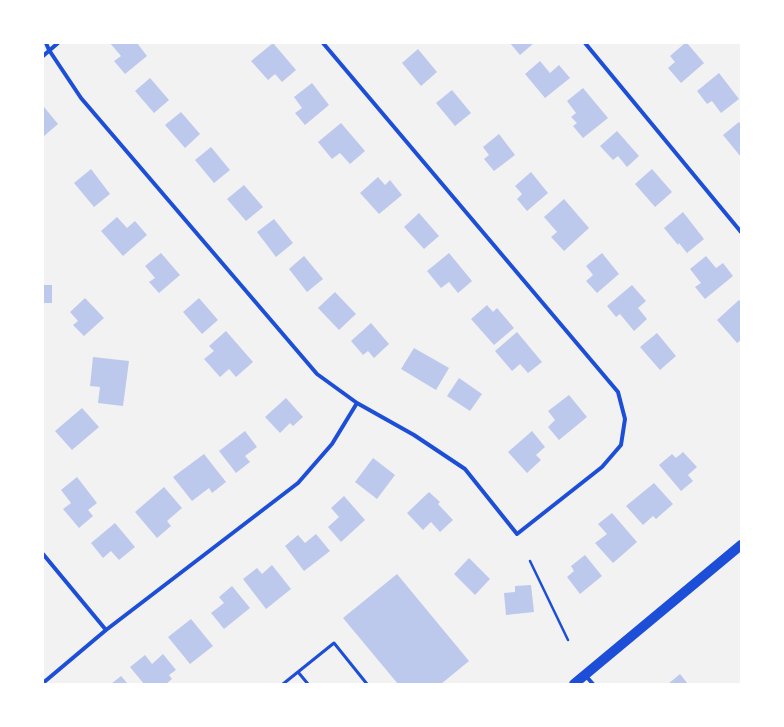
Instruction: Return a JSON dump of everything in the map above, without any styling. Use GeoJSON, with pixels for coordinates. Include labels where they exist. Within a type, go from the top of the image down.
{"type":"FeatureCollection","features":[{"type":"Feature","properties":{"kind":"main road"},"geometry":{"type":"LineString","coordinates":[[574,684],[741,545]]}},
{"type":"Feature","properties":{"kind":"street"},"geometry":{"type":"LineString","coordinates":[[46,43],[80,98],[317,374],[357,403],[414,435],[465,469],[517,534],[602,467],[621,445],[625,419],[618,392],[323,43]]}},
{"type":"Feature","properties":{"kind":"street"},"geometry":{"type":"LineString","coordinates":[[43,56],[58,43]]}},
{"type":"Feature","properties":{"kind":"street"},"geometry":{"type":"LineString","coordinates":[[584,43],[741,232]]}},
{"type":"Feature","properties":{"kind":"street"},"geometry":{"type":"LineString","coordinates":[[43,683],[106,630],[298,483],[332,444],[357,403]]}},
{"type":"Feature","properties":{"kind":"street"},"geometry":{"type":"LineString","coordinates":[[43,554],[106,630]]}},
{"type":"Feature","properties":{"kind":"street"},"geometry":{"type":"LineString","coordinates":[[585,675],[593,684]]}},
{"type":"Feature","properties":{"kind":"lane"},"geometry":{"type":"LineString","coordinates":[[283,684],[334,643],[367,684]]}},
{"type":"Feature","properties":{"kind":"lane"},"geometry":{"type":"LineString","coordinates":[[298,672],[308,684]]}},
{"type":"Feature","properties":{"kind":"path"},"geometry":{"type":"LineString","coordinates":[[530,561],[568,640]]}},
{"type":"Feature","properties":{"kind":"building"},"geometry":{"type":"Polygon","coordinates":[[[110,43],[137,43],[147,56],[125,74],[114,61],[121,56],[110,43]]]}},
{"type":"Feature","properties":{"kind":"building"},"geometry":{"type":"Polygon","coordinates":[[[273,43],[296,70],[282,82],[275,74],[268,80],[251,61],[273,43]]]}},
{"type":"Feature","properties":{"kind":"building"},"geometry":{"type":"Polygon","coordinates":[[[510,43],[534,43],[520,55],[510,43]]]}},
{"type":"Feature","properties":{"kind":"building"},"geometry":{"type":"Polygon","coordinates":[[[685,43],[687,43],[704,63],[681,83],[668,68],[675,62],[670,56],[685,43]]]}},
{"type":"Feature","properties":{"kind":"building"},"geometry":{"type":"Polygon","coordinates":[[[418,49],[437,72],[421,86],[402,63],[418,49]]]}},
{"type":"Feature","properties":{"kind":"building"},"geometry":{"type":"Polygon","coordinates":[[[540,61],[550,73],[559,65],[570,78],[545,98],[525,74],[540,61]]]}},
{"type":"Feature","properties":{"kind":"building"},"geometry":{"type":"Polygon","coordinates":[[[719,73],[739,99],[721,113],[712,101],[707,104],[697,91],[719,73]]]}},
{"type":"Feature","properties":{"kind":"building"},"geometry":{"type":"Polygon","coordinates":[[[150,78],[169,100],[154,113],[135,91],[150,78]]]}},
{"type":"Feature","properties":{"kind":"building"},"geometry":{"type":"Polygon","coordinates":[[[312,83],[329,105],[305,125],[295,113],[302,108],[294,97],[312,83]]]}},
{"type":"Feature","properties":{"kind":"building"},"geometry":{"type":"Polygon","coordinates":[[[583,88],[608,118],[583,138],[573,126],[577,123],[571,117],[576,113],[567,101],[583,88]]]}},
{"type":"Feature","properties":{"kind":"building"},"geometry":{"type":"Polygon","coordinates":[[[452,90],[471,113],[455,126],[436,103],[452,90]]]}},
{"type":"Feature","properties":{"kind":"building"},"geometry":{"type":"Polygon","coordinates":[[[44,107],[58,124],[43,137],[43,108],[44,107]]]}},
{"type":"Feature","properties":{"kind":"building"},"geometry":{"type":"Polygon","coordinates":[[[181,112],[200,134],[185,148],[165,125],[181,112]]]}},
{"type":"Feature","properties":{"kind":"building"},"geometry":{"type":"Polygon","coordinates":[[[739,122],[741,124],[741,157],[723,135],[739,122]]]}},
{"type":"Feature","properties":{"kind":"building"},"geometry":{"type":"Polygon","coordinates":[[[341,123],[365,151],[350,164],[340,153],[332,159],[318,142],[341,123]]]}},
{"type":"Feature","properties":{"kind":"building"},"geometry":{"type":"Polygon","coordinates":[[[617,131],[639,156],[627,167],[618,156],[613,160],[600,146],[617,131]]]}},
{"type":"Feature","properties":{"kind":"building"},"geometry":{"type":"Polygon","coordinates":[[[499,134],[515,155],[494,171],[484,159],[489,155],[483,147],[499,134]]]}},
{"type":"Feature","properties":{"kind":"building"},"geometry":{"type":"Polygon","coordinates":[[[211,147],[230,170],[214,183],[195,160],[211,147]]]}},
{"type":"Feature","properties":{"kind":"building"},"geometry":{"type":"Polygon","coordinates":[[[91,169],[110,194],[94,207],[74,183],[91,169]]]}},
{"type":"Feature","properties":{"kind":"building"},"geometry":{"type":"Polygon","coordinates":[[[652,169],[672,192],[655,207],[635,184],[652,169]]]}},
{"type":"Feature","properties":{"kind":"building"},"geometry":{"type":"Polygon","coordinates":[[[531,172],[548,193],[527,211],[517,199],[522,194],[515,186],[531,172]]]}},
{"type":"Feature","properties":{"kind":"building"},"geometry":{"type":"Polygon","coordinates":[[[378,177],[385,185],[390,180],[402,195],[379,214],[360,193],[378,177]]]}},
{"type":"Feature","properties":{"kind":"building"},"geometry":{"type":"Polygon","coordinates":[[[244,185],[263,207],[246,221],[227,199],[244,185]]]}},
{"type":"Feature","properties":{"kind":"building"},"geometry":{"type":"Polygon","coordinates":[[[564,199],[589,228],[564,251],[551,237],[557,232],[544,217],[564,199]]]}},
{"type":"Feature","properties":{"kind":"building"},"geometry":{"type":"Polygon","coordinates":[[[683,212],[704,239],[687,253],[679,243],[678,245],[664,228],[683,212]]]}},
{"type":"Feature","properties":{"kind":"building"},"geometry":{"type":"Polygon","coordinates":[[[419,213],[439,236],[424,249],[404,227],[419,213]]]}},
{"type":"Feature","properties":{"kind":"building"},"geometry":{"type":"Polygon","coordinates":[[[117,217],[127,228],[135,221],[147,235],[123,256],[101,231],[117,217]]]}},
{"type":"Feature","properties":{"kind":"building"},"geometry":{"type":"Polygon","coordinates":[[[274,219],[293,243],[276,257],[257,232],[274,219]]]}},
{"type":"Feature","properties":{"kind":"building"},"geometry":{"type":"Polygon","coordinates":[[[161,253],[180,275],[159,293],[149,282],[155,278],[145,266],[161,253]]]}},
{"type":"Feature","properties":{"kind":"building"},"geometry":{"type":"Polygon","coordinates":[[[449,253],[472,281],[458,293],[449,282],[441,288],[427,271],[449,253]]]}},
{"type":"Feature","properties":{"kind":"building"},"geometry":{"type":"Polygon","coordinates":[[[602,253],[619,274],[597,293],[586,281],[593,275],[586,266],[602,253]]]}},
{"type":"Feature","properties":{"kind":"building"},"geometry":{"type":"Polygon","coordinates":[[[304,256],[323,279],[307,292],[289,269],[304,256]]]}},
{"type":"Feature","properties":{"kind":"building"},"geometry":{"type":"Polygon","coordinates":[[[706,256],[716,268],[723,263],[733,276],[705,299],[695,287],[701,283],[690,269],[706,256]]]}},
{"type":"Feature","properties":{"kind":"building"},"geometry":{"type":"Polygon","coordinates":[[[43,285],[52,285],[52,303],[43,303],[43,285]]]}},
{"type":"Feature","properties":{"kind":"building"},"geometry":{"type":"Polygon","coordinates":[[[632,285],[646,301],[638,308],[647,319],[634,331],[620,314],[616,317],[607,306],[632,285]]]}},
{"type":"Feature","properties":{"kind":"building"},"geometry":{"type":"Polygon","coordinates":[[[335,292],[356,314],[339,330],[318,308],[335,292]]]}},
{"type":"Feature","properties":{"kind":"building"},"geometry":{"type":"Polygon","coordinates":[[[85,298],[104,318],[84,336],[73,325],[78,321],[70,312],[85,298]]]}},
{"type":"Feature","properties":{"kind":"building"},"geometry":{"type":"Polygon","coordinates":[[[199,298],[218,320],[202,334],[183,312],[199,298]]]}},
{"type":"Feature","properties":{"kind":"building"},"geometry":{"type":"Polygon","coordinates":[[[739,300],[741,303],[741,340],[737,343],[717,320],[739,300]]]}},
{"type":"Feature","properties":{"kind":"building"},"geometry":{"type":"Polygon","coordinates":[[[487,305],[493,312],[497,308],[514,328],[494,345],[471,319],[487,305]]]}},
{"type":"Feature","properties":{"kind":"building"},"geometry":{"type":"Polygon","coordinates":[[[371,323],[389,344],[374,358],[368,351],[363,355],[351,341],[371,323]]]}},
{"type":"Feature","properties":{"kind":"building"},"geometry":{"type":"Polygon","coordinates":[[[226,331],[253,362],[236,377],[229,369],[220,377],[204,359],[214,351],[209,346],[226,331]]]}},
{"type":"Feature","properties":{"kind":"building"},"geometry":{"type":"Polygon","coordinates":[[[517,332],[542,362],[528,373],[520,364],[512,371],[495,351],[517,332]]]}},
{"type":"Feature","properties":{"kind":"building"},"geometry":{"type":"Polygon","coordinates":[[[657,333],[676,356],[660,370],[640,347],[657,333]]]}},
{"type":"Feature","properties":{"kind":"building"},"geometry":{"type":"Polygon","coordinates":[[[414,348],[449,368],[436,390],[401,369],[414,348]]]}},
{"type":"Feature","properties":{"kind":"building"},"geometry":{"type":"Polygon","coordinates":[[[93,357],[129,361],[123,406],[98,403],[100,387],[90,386],[93,357]]]}},
{"type":"Feature","properties":{"kind":"building"},"geometry":{"type":"Polygon","coordinates":[[[459,378],[482,394],[470,411],[447,396],[459,378]]]}},
{"type":"Feature","properties":{"kind":"building"},"geometry":{"type":"Polygon","coordinates":[[[569,395],[587,417],[559,440],[548,427],[555,420],[548,411],[569,395]]]}},
{"type":"Feature","properties":{"kind":"building"},"geometry":{"type":"Polygon","coordinates":[[[286,398],[303,417],[293,426],[290,423],[280,433],[265,417],[286,398]]]}},
{"type":"Feature","properties":{"kind":"building"},"geometry":{"type":"Polygon","coordinates":[[[82,408],[99,427],[72,450],[55,431],[82,408]]]}},
{"type":"Feature","properties":{"kind":"building"},"geometry":{"type":"Polygon","coordinates":[[[245,431],[257,447],[245,456],[250,462],[236,473],[219,451],[245,431]]]}},
{"type":"Feature","properties":{"kind":"building"},"geometry":{"type":"Polygon","coordinates":[[[532,431],[545,447],[536,455],[541,460],[527,473],[508,452],[532,431]]]}},
{"type":"Feature","properties":{"kind":"building"},"geometry":{"type":"Polygon","coordinates":[[[683,452],[697,467],[688,475],[693,481],[681,491],[659,465],[672,454],[676,458],[683,452]]]}},
{"type":"Feature","properties":{"kind":"building"},"geometry":{"type":"Polygon","coordinates":[[[204,454],[226,482],[212,493],[209,488],[192,501],[173,477],[204,454]]]}},
{"type":"Feature","properties":{"kind":"building"},"geometry":{"type":"Polygon","coordinates":[[[373,458],[395,475],[377,499],[355,482],[373,458]]]}},
{"type":"Feature","properties":{"kind":"building"},"geometry":{"type":"Polygon","coordinates":[[[77,477],[97,503],[88,510],[93,516],[79,528],[63,509],[71,503],[61,490],[77,477]]]}},
{"type":"Feature","properties":{"kind":"building"},"geometry":{"type":"Polygon","coordinates":[[[654,483],[673,504],[656,519],[653,516],[643,525],[626,506],[654,483]]]}},
{"type":"Feature","properties":{"kind":"building"},"geometry":{"type":"Polygon","coordinates":[[[164,487],[182,508],[167,521],[171,526],[157,538],[135,512],[164,487]]]}},
{"type":"Feature","properties":{"kind":"building"},"geometry":{"type":"Polygon","coordinates":[[[429,492],[440,502],[438,504],[453,520],[440,532],[431,522],[423,530],[407,513],[429,492]]]}},
{"type":"Feature","properties":{"kind":"building"},"geometry":{"type":"Polygon","coordinates":[[[344,496],[365,520],[341,542],[328,527],[339,517],[331,508],[344,496]]]}},
{"type":"Feature","properties":{"kind":"building"},"geometry":{"type":"Polygon","coordinates":[[[612,513],[637,542],[613,563],[595,543],[607,534],[598,524],[612,513]]]}},
{"type":"Feature","properties":{"kind":"building"},"geometry":{"type":"Polygon","coordinates":[[[115,523],[135,547],[119,560],[111,551],[103,558],[91,543],[115,523]]]}},
{"type":"Feature","properties":{"kind":"building"},"geometry":{"type":"Polygon","coordinates":[[[316,534],[330,551],[304,571],[285,546],[298,535],[305,543],[316,534]]]}},
{"type":"Feature","properties":{"kind":"building"},"geometry":{"type":"Polygon","coordinates":[[[585,555],[602,576],[580,594],[567,577],[574,571],[571,566],[585,555]]]}},
{"type":"Feature","properties":{"kind":"building"},"geometry":{"type":"Polygon","coordinates":[[[469,558],[490,579],[475,595],[454,574],[469,558]]]}},
{"type":"Feature","properties":{"kind":"building"},"geometry":{"type":"Polygon","coordinates":[[[272,565],[291,589],[266,609],[243,579],[257,568],[262,574],[272,565]]]}},
{"type":"Feature","properties":{"kind":"building"},"geometry":{"type":"Polygon","coordinates":[[[397,574],[469,661],[441,684],[398,684],[343,618],[397,574]]]}},
{"type":"Feature","properties":{"kind":"building"},"geometry":{"type":"Polygon","coordinates":[[[531,585],[534,612],[506,615],[504,593],[515,592],[515,586],[531,585]]]}},
{"type":"Feature","properties":{"kind":"building"},"geometry":{"type":"Polygon","coordinates":[[[232,586],[250,608],[224,629],[211,613],[224,603],[219,597],[232,586]]]}},
{"type":"Feature","properties":{"kind":"building"},"geometry":{"type":"Polygon","coordinates":[[[191,619],[213,646],[190,664],[168,637],[191,619]]]}},
{"type":"Feature","properties":{"kind":"building"},"geometry":{"type":"Polygon","coordinates":[[[163,654],[176,670],[169,675],[172,679],[166,684],[144,684],[130,667],[145,655],[152,664],[163,654]]]}},
{"type":"Feature","properties":{"kind":"building"},"geometry":{"type":"Polygon","coordinates":[[[680,674],[688,684],[668,684],[680,674]]]}},
{"type":"Feature","properties":{"kind":"building"},"geometry":{"type":"Polygon","coordinates":[[[121,676],[128,684],[111,684],[121,676]]]}}]}
